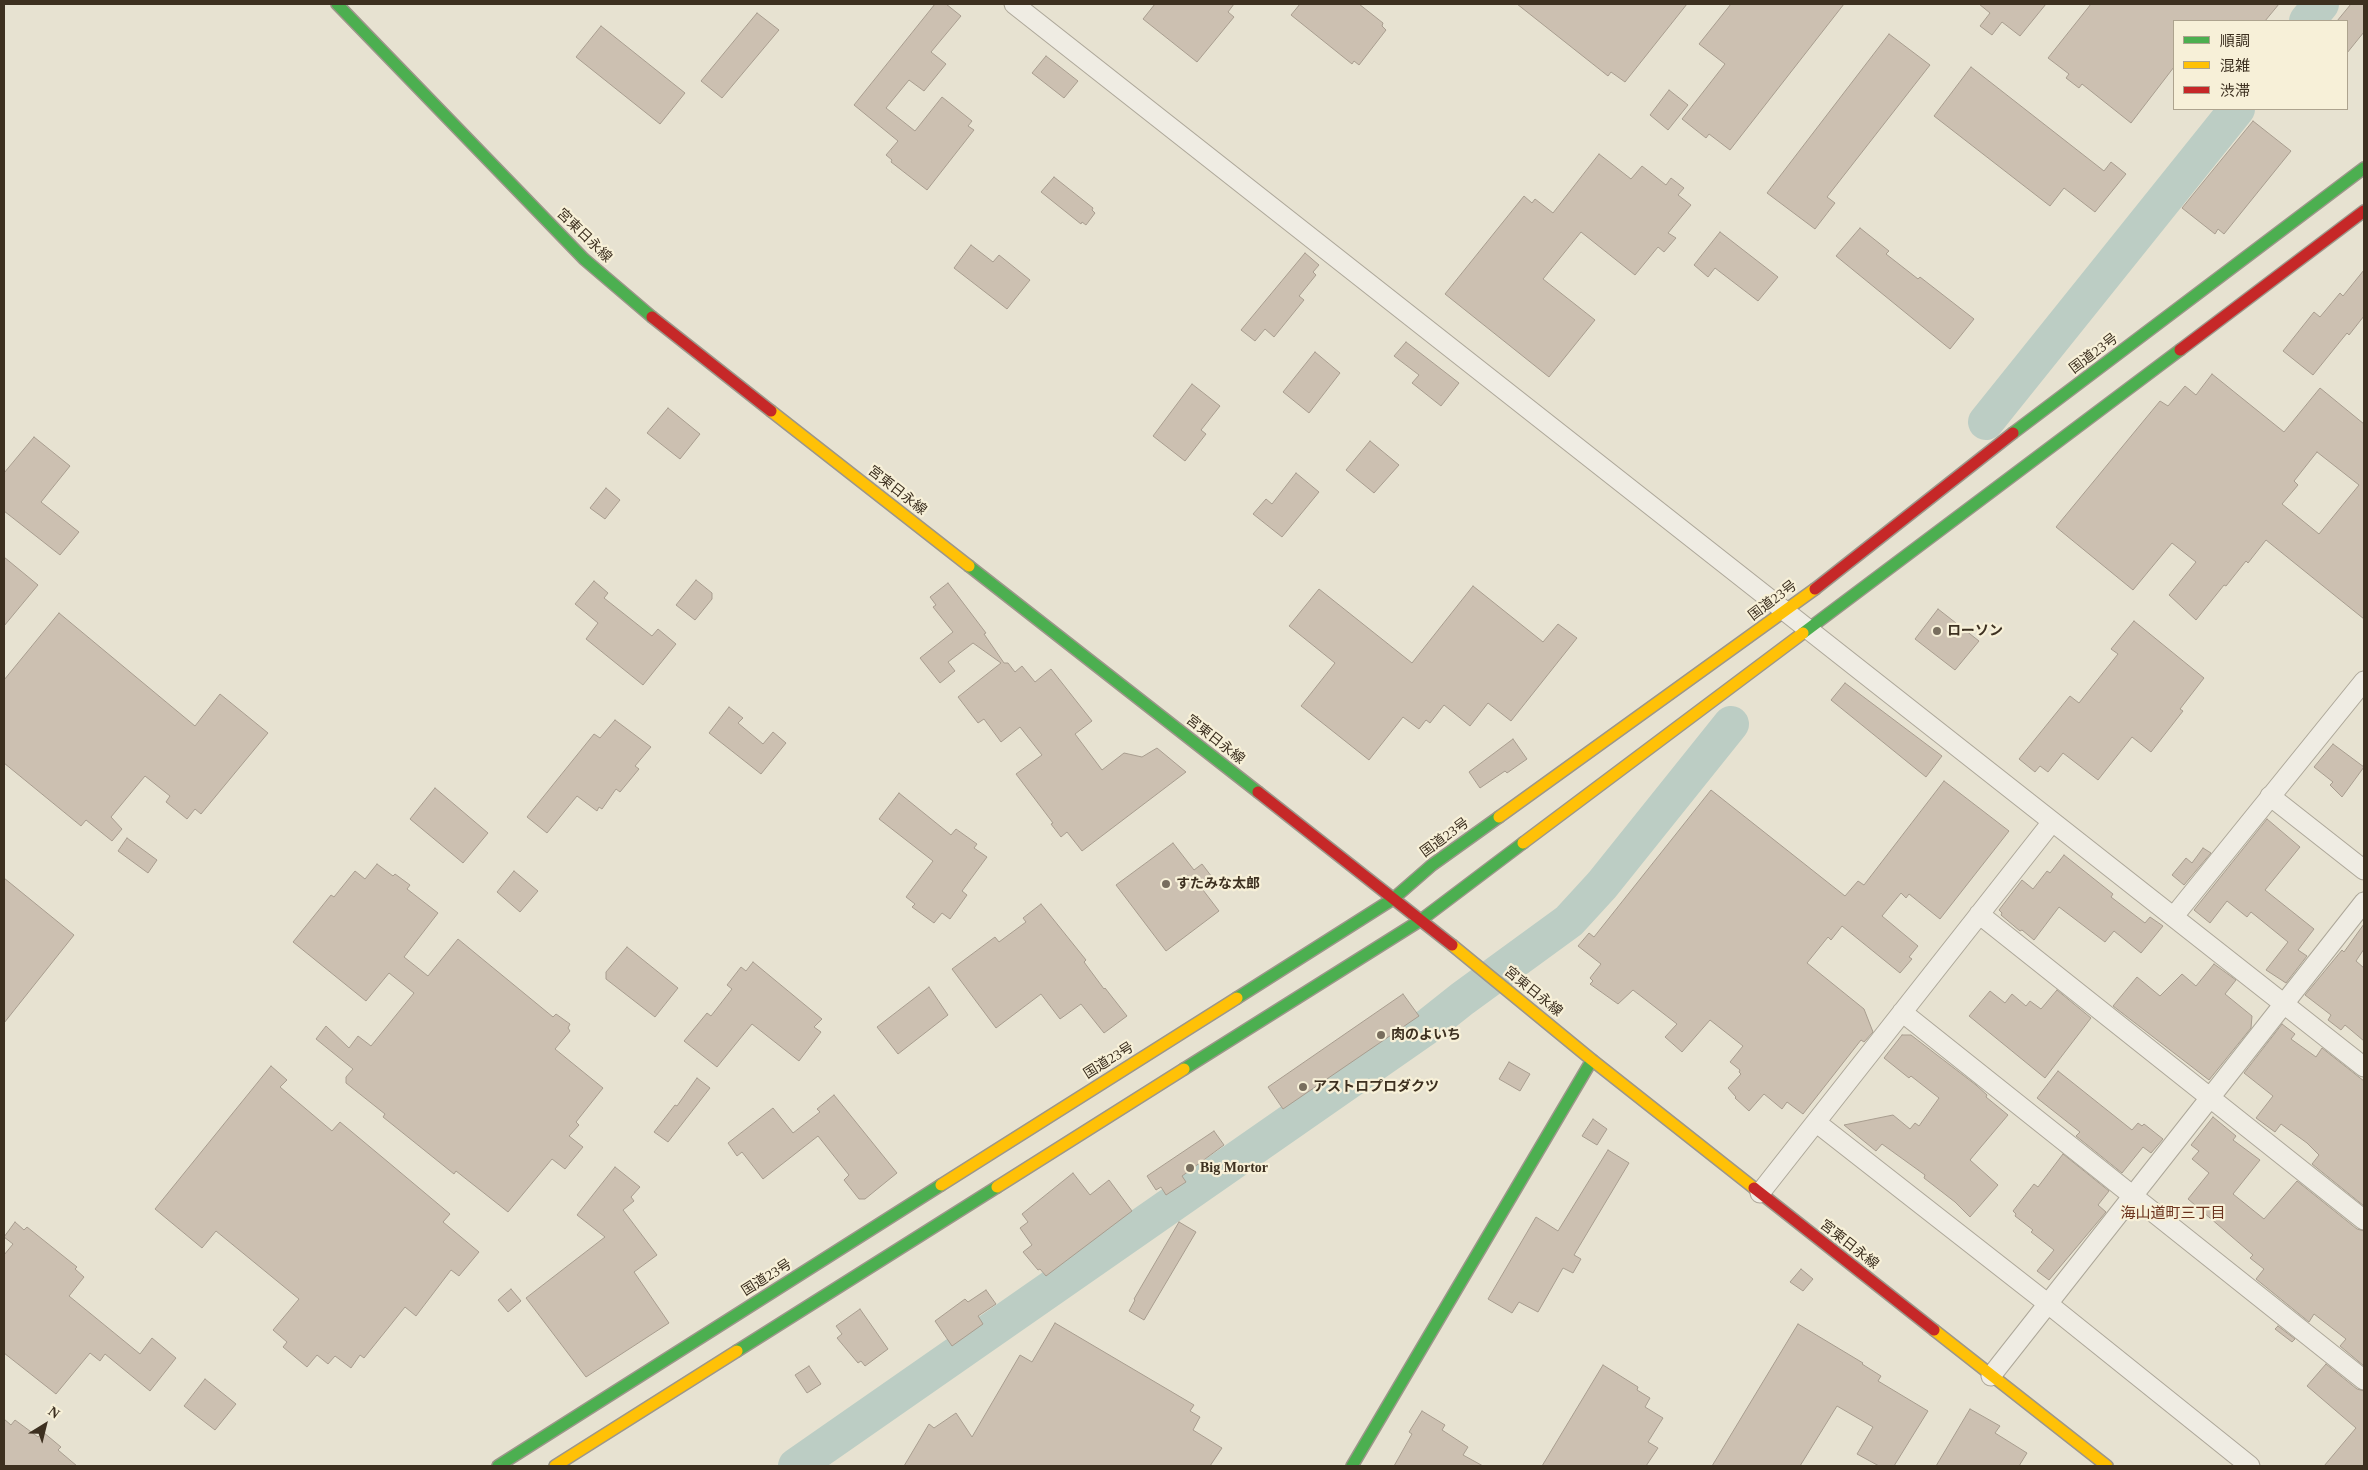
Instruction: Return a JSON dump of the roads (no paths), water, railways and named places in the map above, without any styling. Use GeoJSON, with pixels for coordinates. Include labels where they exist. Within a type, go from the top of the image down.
{"type":"FeatureCollection","features":[{"type":"Feature","properties":{"kind":"main road","name":"宮東日永線"},"geometry":{"type":"LineString","coordinates":[[337,4],[584,259],[672,334],[1421,920],[1592,1060],[2107,1466]]}},
{"type":"Feature","properties":{"kind":"main road","name":"国道23号"},"geometry":{"type":"LineString","coordinates":[[498,1466],[1393,899],[1432,865],[1786,611],[1973,464],[2364,168]]}},
{"type":"Feature","properties":{"kind":"main road"},"geometry":{"type":"LineString","coordinates":[[555,1466],[1421,920],[2364,210]]}},
{"type":"Feature","properties":{"kind":"main road"},"geometry":{"type":"LineString","coordinates":[[1352,1466],[1592,1060]]}},
{"type":"Feature","properties":{"kind":"street"},"geometry":{"type":"LineString","coordinates":[[1014,4],[2052,822],[2284,1002],[2364,1067]]}},
{"type":"Feature","properties":{"kind":"street"},"geometry":{"type":"LineString","coordinates":[[2174,916],[2270,796],[2362,688]]}},
{"type":"Feature","properties":{"kind":"street"},"geometry":{"type":"LineString","coordinates":[[2270,796],[2364,870]]}},
{"type":"Feature","properties":{"kind":"street"},"geometry":{"type":"LineString","coordinates":[[1760,1193],[2052,822]]}},
{"type":"Feature","properties":{"kind":"street"},"geometry":{"type":"LineString","coordinates":[[1991,1376],[2364,902]]}},
{"type":"Feature","properties":{"kind":"street"},"geometry":{"type":"LineString","coordinates":[[1978,914],[2364,1220]]}},
{"type":"Feature","properties":{"kind":"street"},"geometry":{"type":"LineString","coordinates":[[1902,1012],[2364,1380]]}},
{"type":"Feature","properties":{"kind":"street"},"geometry":{"type":"LineString","coordinates":[[1817,1123],[2047,1303],[2250,1466]]}},
{"type":"Feature","properties":{"kind":"waterway"},"geometry":{"type":"LineString","coordinates":[[2308,20],[2321,4]]}},
{"type":"Feature","properties":{"kind":"waterway"},"geometry":{"type":"LineString","coordinates":[[1986,422],[2236,110]]}},
{"type":"Feature","properties":{"kind":"waterway"},"geometry":{"type":"LineString","coordinates":[[796,1466],[1428,1026],[1569,921],[1602,885],[1731,724]]}},
{"type":"Feature","properties":{"kind":"place","name":"ローソン"},"geometry":{"type":"Point","coordinates":[1937,631]}},
{"type":"Feature","properties":{"kind":"place","name":"すたみな太郎"},"geometry":{"type":"Point","coordinates":[1166,884]}},
{"type":"Feature","properties":{"kind":"place","name":"肉のよいち"},"geometry":{"type":"Point","coordinates":[1381,1035]}},
{"type":"Feature","properties":{"kind":"place","name":"アストロプロダクツ"},"geometry":{"type":"Point","coordinates":[1303,1087]}},
{"type":"Feature","properties":{"kind":"place","name":"Big Mortor"},"geometry":{"type":"Point","coordinates":[1190,1168]}},
{"type":"Feature","properties":{"kind":"district","name":"海山道町三丁目"},"geometry":{"type":"Point","coordinates":[2173,1214]}}]}
